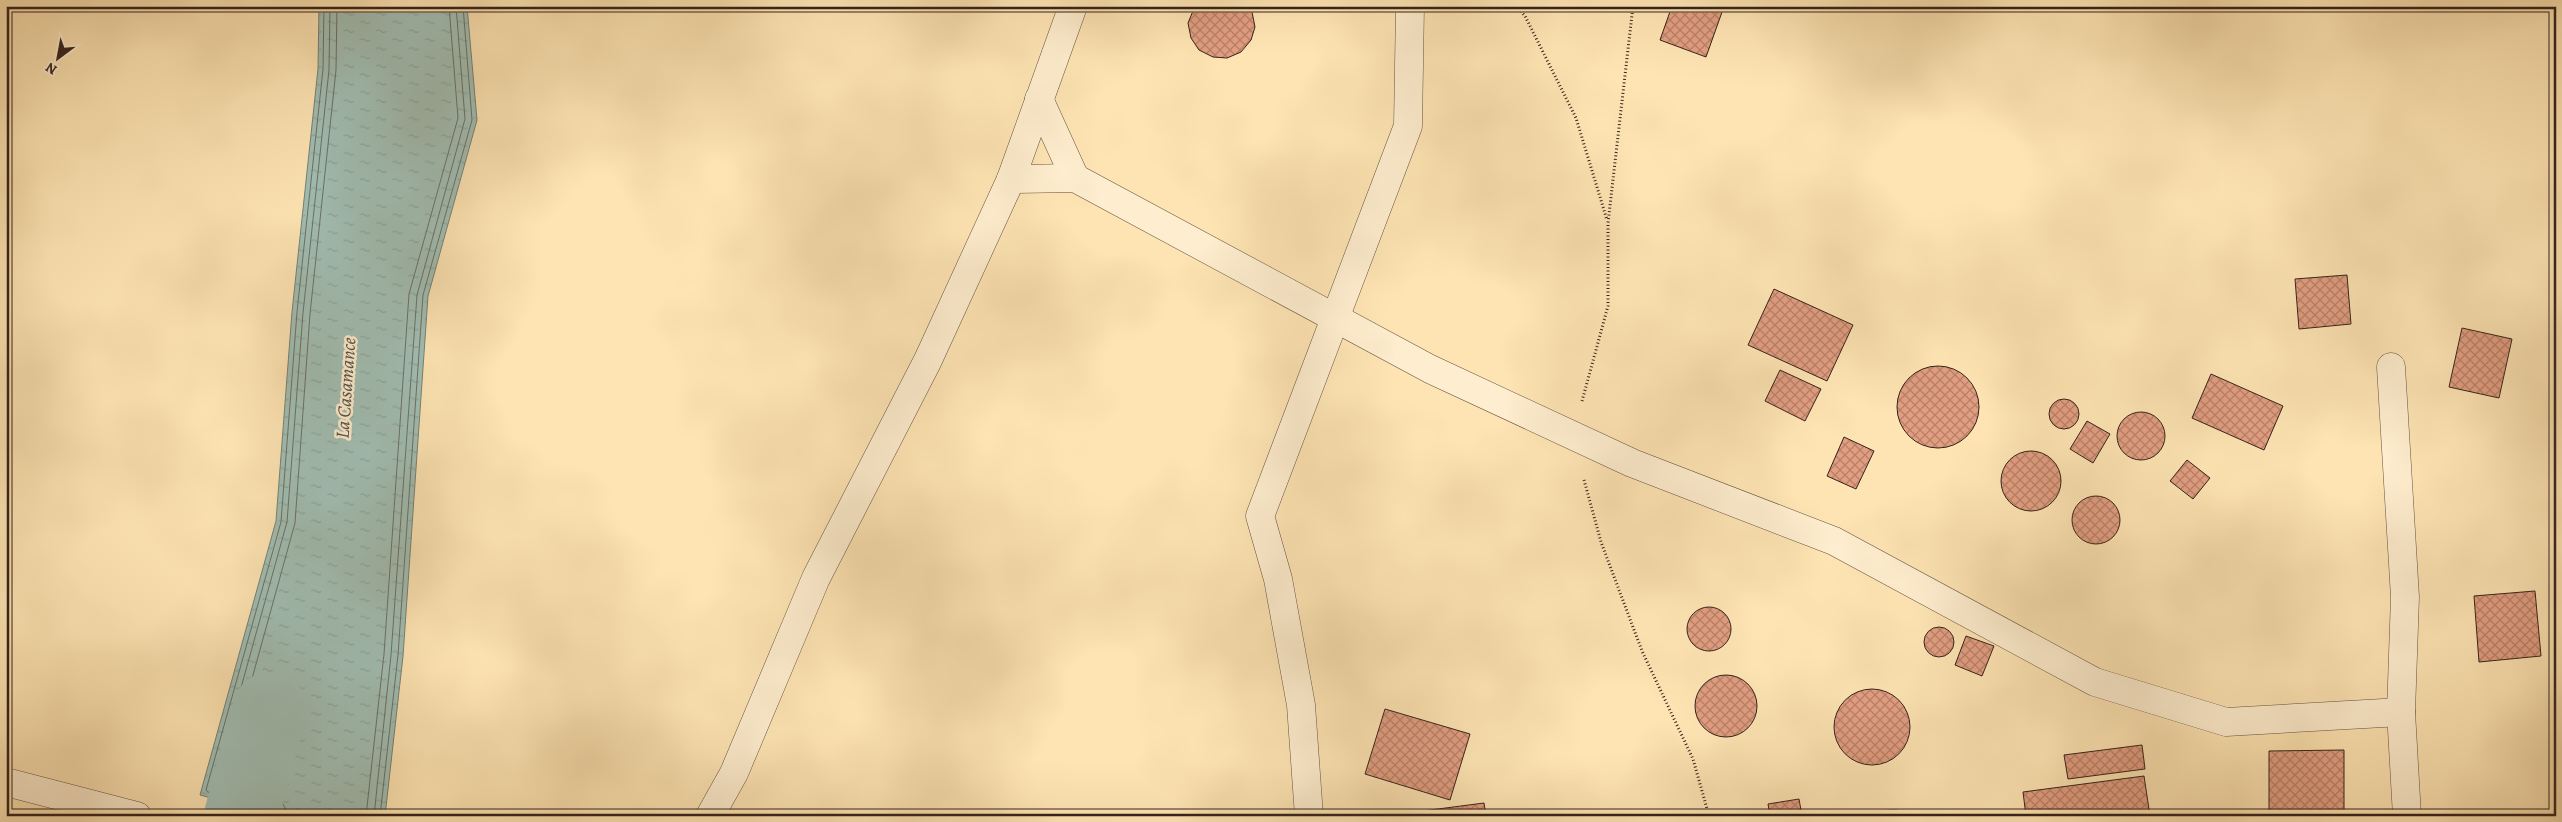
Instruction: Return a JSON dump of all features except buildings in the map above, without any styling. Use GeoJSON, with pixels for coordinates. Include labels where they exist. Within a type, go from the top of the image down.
{"type":"FeatureCollection","features":[{"type":"Feature","properties":{"kind":"street"},"geometry":{"type":"LineString","coordinates":[[710,816],[734,774],[816,578],[928,360],[1011,179],[1073,6]]}},
{"type":"Feature","properties":{"kind":"street"},"geometry":{"type":"LineString","coordinates":[[1309,816],[1301,704],[1278,580],[1260,516],[1408,126],[1410,6]]}},
{"type":"Feature","properties":{"kind":"street"},"geometry":{"type":"LineString","coordinates":[[1039,99],[1075,178]]}},
{"type":"Feature","properties":{"kind":"street"},"geometry":{"type":"LineString","coordinates":[[1011,179],[1075,178],[1430,369],[1632,464],[1834,541],[2095,682],[2226,722],[2400,712]]}},
{"type":"Feature","properties":{"kind":"street"},"geometry":{"type":"LineString","coordinates":[[2391,367],[2405,597],[2400,712],[2407,816]]}},
{"type":"Feature","properties":{"kind":"street"},"geometry":{"type":"LineString","coordinates":[[6,782],[137,816]]}},
{"type":"Feature","properties":{"kind":"path"},"geometry":{"type":"LineString","coordinates":[[1516,6],[1525,16],[1576,118],[1608,223]]}},
{"type":"Feature","properties":{"kind":"water"},"geometry":{"type":"Polygon","coordinates":[[[319,6],[467,6],[477,120],[428,296],[403,656],[385,816],[277,816],[200,795],[276,521],[292,312],[318,69],[319,6]]]}},
{"type":"Feature","properties":{"kind":"waterway","name":"La Casamance"},"geometry":{"type":"LineString","coordinates":[[241,816],[270,709]]}}]}
